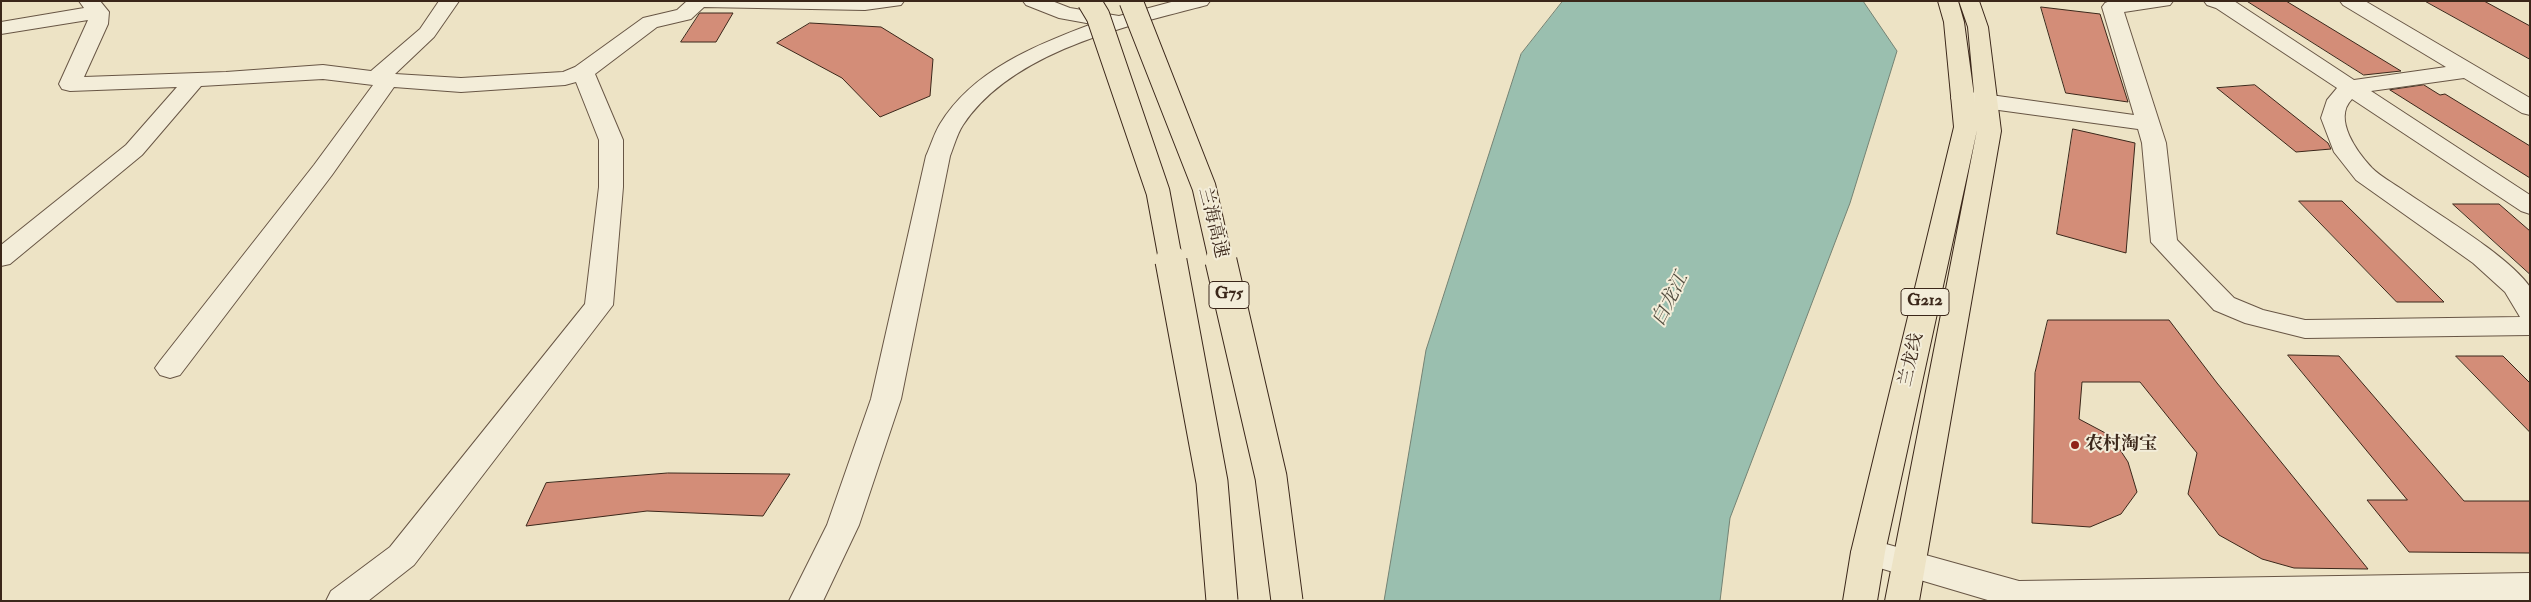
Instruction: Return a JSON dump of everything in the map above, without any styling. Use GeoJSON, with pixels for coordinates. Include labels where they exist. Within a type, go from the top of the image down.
{"type":"FeatureCollection","features":[{"type":"Feature","properties":{"kind":"highway"},"geometry":{"type":"LineString","coordinates":[[1089,1],[1098,16],[1158,192],[1212,482],[1222,601]]}},
{"type":"Feature","properties":{"kind":"highway","name":"兰龙线"},"geometry":{"type":"LineString","coordinates":[[1902,601],[1988,131],[1974,99],[1948,1]]}},
{"type":"Feature","properties":{"kind":"highway","name":"兰龙线"},"geometry":{"type":"LineString","coordinates":[[1860,601],[1868,552],[1974,99],[1978,27],[1969,1]]}},
{"type":"Feature","properties":{"kind":"highway","name":"兰海高速"},"geometry":{"type":"LineString","coordinates":[[1125,12],[1204,187],[1271,477],[1287,601]]}},
{"type":"Feature","properties":{"kind":"street"},"geometry":{"type":"LineString","coordinates":[[170,368],[323,170],[382,80],[427,33],[449,1]]}},
{"type":"Feature","properties":{"kind":"street"},"geometry":{"type":"LineString","coordinates":[[1,28],[94,6],[98,24],[70,84],[195,80],[322,72],[382,80],[461,85],[565,78],[582,72],[650,22],[684,15],[699,1],[865,4],[894,1]]}},
{"type":"Feature","properties":{"kind":"street"},"geometry":{"type":"LineString","coordinates":[[1033,1],[1066,14],[1125,12],[1200,1]]}},
{"type":"Feature","properties":{"kind":"street"},"geometry":{"type":"LineString","coordinates":[[2163,1],[2112,7],[2154,143],[2164,242],[2224,304],[2255,317],[2305,329],[2530,326]]}},
{"type":"Feature","properties":{"kind":"street"},"geometry":{"type":"LineString","coordinates":[[2214,1],[2223,4],[2351,87],[2530,206]]}},
{"type":"Feature","properties":{"kind":"street"},"geometry":{"type":"LineString","coordinates":[[2350,1],[2530,108]]}},
{"type":"Feature","properties":{"kind":"street"},"geometry":{"type":"LineString","coordinates":[[806,601],[843,525],[886,399],[938,156],[953,122],[977,94],[1013,68],[1125,12]]}},
{"type":"Feature","properties":{"kind":"street"},"geometry":{"type":"LineString","coordinates":[[2467,70],[2351,87],[2338,100],[2333,118],[2342,147],[2365,175],[2482,257],[2516,287],[2530,311]]}},
{"type":"Feature","properties":{"kind":"street"},"geometry":{"type":"LineString","coordinates":[[344,601],[402,556],[599,304],[611,187],[611,140],[582,72]]}},
{"type":"Feature","properties":{"kind":"street"},"geometry":{"type":"LineString","coordinates":[[1,258],[134,150],[195,80]]}},
{"type":"Feature","properties":{"kind":"street"},"geometry":{"type":"LineString","coordinates":[[1974,99],[2149,124]]}},
{"type":"Feature","properties":{"kind":"street"},"geometry":{"type":"LineString","coordinates":[[1868,552],[2019,595],[2530,587]]}},
{"type":"Feature","properties":{"kind":"water","name":"白龙江"},"geometry":{"type":"Polygon","coordinates":[[[1563,1],[1863,1],[1897,51],[1850,203],[1730,518],[1720,601],[1384,601],[1426,350],[1521,54],[1563,1]]]}},
{"type":"Feature","properties":{"kind":"building"},"geometry":{"type":"Polygon","coordinates":[[[2247,1],[2286,1],[2401,71],[2364,75],[2247,1]]]}},
{"type":"Feature","properties":{"kind":"building"},"geometry":{"type":"Polygon","coordinates":[[[2425,1],[2484,1],[2530,26],[2530,59],[2425,1]]]}},
{"type":"Feature","properties":{"kind":"building"},"geometry":{"type":"Polygon","coordinates":[[[2041,7],[2100,14],[2128,102],[2066,93],[2041,7]]]}},
{"type":"Feature","properties":{"kind":"building"},"geometry":{"type":"Polygon","coordinates":[[[700,13],[733,13],[716,42],[681,42],[700,13]]]}},
{"type":"Feature","properties":{"kind":"building"},"geometry":{"type":"Polygon","coordinates":[[[810,23],[881,27],[933,59],[930,96],[880,117],[842,78],[777,43],[810,23]]]}},
{"type":"Feature","properties":{"kind":"building"},"geometry":{"type":"Polygon","coordinates":[[[2255,85],[2328,143],[2331,149],[2296,152],[2217,88],[2255,85]]]}},
{"type":"Feature","properties":{"kind":"building"},"geometry":{"type":"Polygon","coordinates":[[[2424,85],[2440,95],[2445,94],[2530,146],[2530,178],[2390,90],[2424,85]]]}},
{"type":"Feature","properties":{"kind":"building"},"geometry":{"type":"Polygon","coordinates":[[[2073,129],[2135,143],[2126,253],[2057,234],[2073,129]]]}},
{"type":"Feature","properties":{"kind":"building"},"geometry":{"type":"Polygon","coordinates":[[[2299,201],[2342,201],[2444,302],[2397,302],[2299,201]]]}},
{"type":"Feature","properties":{"kind":"building"},"geometry":{"type":"Polygon","coordinates":[[[2453,204],[2499,204],[2530,231],[2530,274],[2453,204]]]}},
{"type":"Feature","properties":{"kind":"building","name":"农村淘宝"},"geometry":{"type":"Polygon","coordinates":[[[2048,320],[2169,320],[2217,383],[2368,569],[2294,568],[2262,559],[2219,535],[2188,494],[2197,453],[2140,382],[2082,382],[2079,419],[2111,436],[2128,462],[2137,492],[2121,514],[2090,527],[2032,523],[2035,373],[2048,320]]]}},
{"type":"Feature","properties":{"kind":"building"},"geometry":{"type":"Polygon","coordinates":[[[2288,355],[2339,356],[2464,501],[2530,501],[2530,553],[2409,552],[2367,500],[2407,500],[2288,355]]]}},
{"type":"Feature","properties":{"kind":"building"},"geometry":{"type":"Polygon","coordinates":[[[2456,356],[2503,356],[2530,383],[2530,432],[2456,356]]]}},
{"type":"Feature","properties":{"kind":"building"},"geometry":{"type":"Polygon","coordinates":[[[668,473],[790,474],[763,516],[647,511],[526,526],[546,483],[668,473]]]}},
{"type":"Feature","properties":{"kind":"place","name":"农村淘宝"},"geometry":{"type":"Point","coordinates":[2075,445]}}]}
